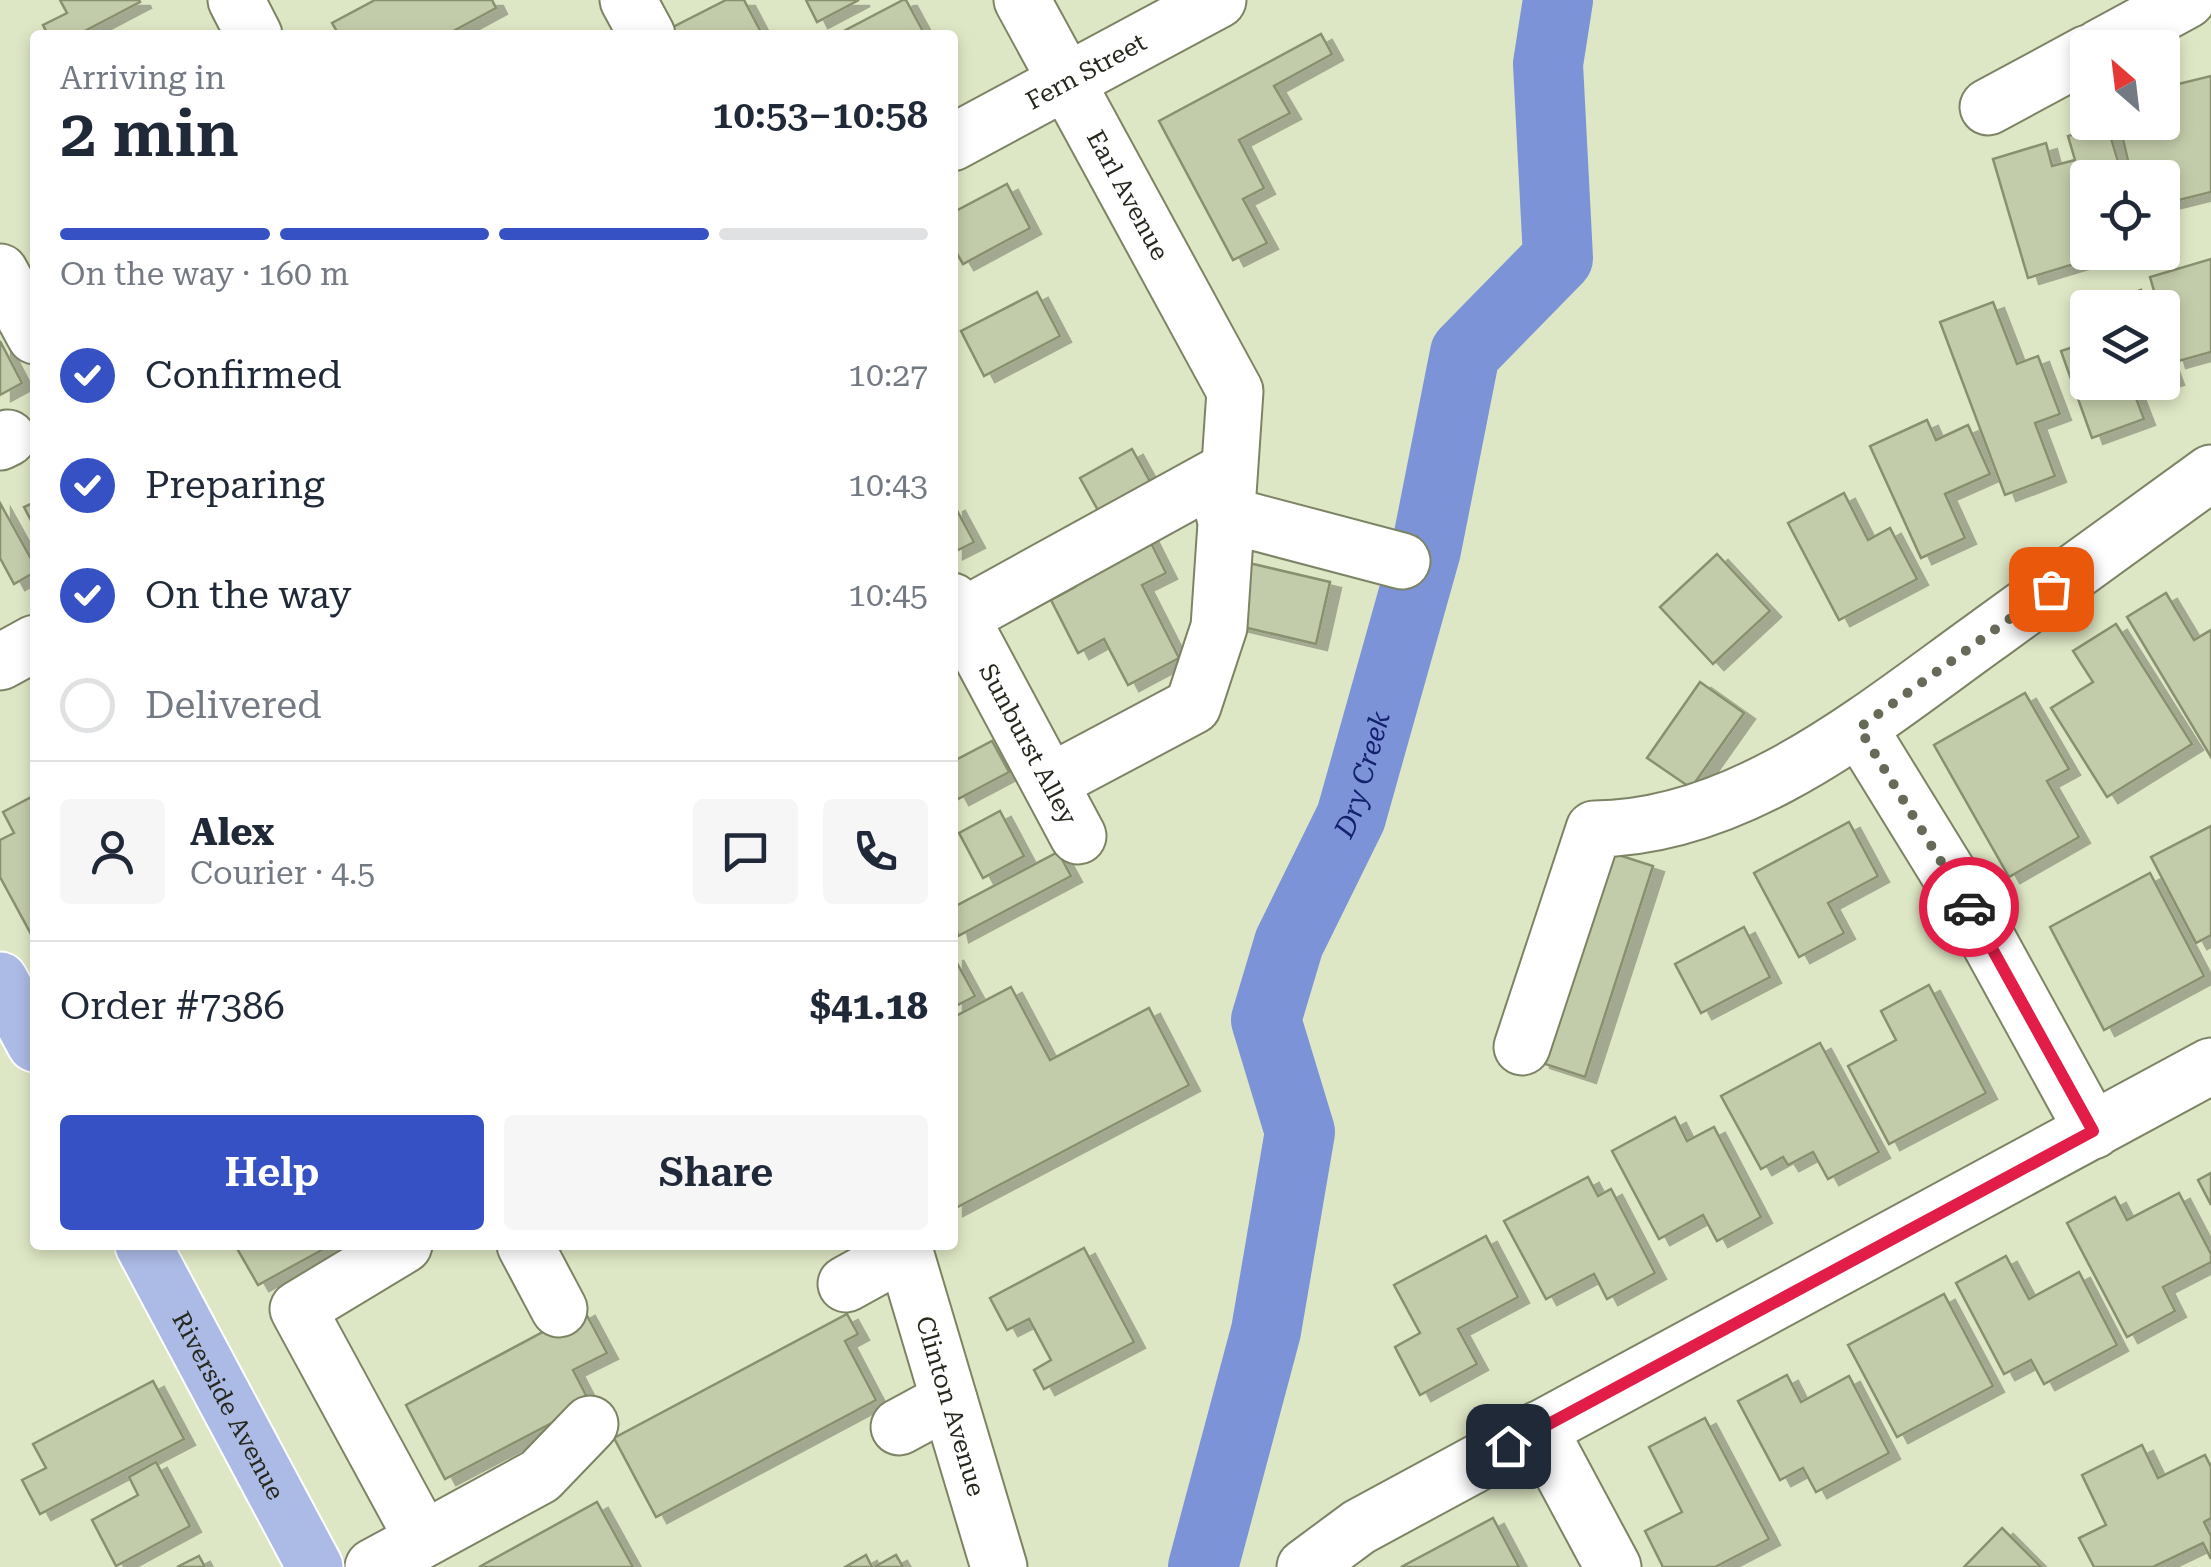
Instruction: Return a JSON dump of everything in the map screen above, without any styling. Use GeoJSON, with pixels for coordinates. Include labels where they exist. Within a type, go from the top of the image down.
{"type":"FeatureCollection","features":[{"type":"Feature","properties":{"kind":"main road"},"geometry":{"type":"LineString","coordinates":[[0,980],[30,1035]]}},
{"type":"Feature","properties":{"kind":"main road","name":"Riverside Avenue"},"geometry":{"type":"LineString","coordinates":[[146,1250],[314,1567]]}},
{"type":"Feature","properties":{"kind":"street"},"geometry":{"type":"LineString","coordinates":[[236,0],[251,30]]}},
{"type":"Feature","properties":{"kind":"street"},"geometry":{"type":"LineString","coordinates":[[628,0],[644,30]]}},
{"type":"Feature","properties":{"kind":"street","name":"Earl Avenue"},"geometry":{"type":"LineString","coordinates":[[1022,0],[1236,391],[1226,492]]}},
{"type":"Feature","properties":{"kind":"street","name":"Fern Street"},"geometry":{"type":"LineString","coordinates":[[958,140],[1218,0]]}},
{"type":"Feature","properties":{"kind":"street"},"geometry":{"type":"LineString","coordinates":[[2131,30],[2187,0]]}},
{"type":"Feature","properties":{"kind":"street"},"geometry":{"type":"LineString","coordinates":[[1988,107],[2070,64]]}},
{"type":"Feature","properties":{"kind":"street"},"geometry":{"type":"LineString","coordinates":[[0,272],[30,327]]}},
{"type":"Feature","properties":{"kind":"street"},"geometry":{"type":"LineString","coordinates":[[1522,1047],[1594,829],[1626,829],[1724,804],[1859,728],[2211,473]]}},
{"type":"Feature","properties":{"kind":"street"},"geometry":{"type":"LineString","coordinates":[[1050,782],[1192,706],[1220,627],[1226,492]]}},
{"type":"Feature","properties":{"kind":"street"},"geometry":{"type":"LineString","coordinates":[[958,609],[1226,492],[1402,560]]}},
{"type":"Feature","properties":{"kind":"street","name":"Sunburst Alley"},"geometry":{"type":"LineString","coordinates":[[958,611],[1078,836]]}},
{"type":"Feature","properties":{"kind":"street"},"geometry":{"type":"LineString","coordinates":[[0,662],[30,645]]}},
{"type":"Feature","properties":{"kind":"street"},"geometry":{"type":"LineString","coordinates":[[1859,728],[1976,918],[2093,1131]]}},
{"type":"Feature","properties":{"kind":"street"},"geometry":{"type":"LineString","coordinates":[[1305,1567],[1360,1527],[2211,1066]]}},
{"type":"Feature","properties":{"kind":"street"},"geometry":{"type":"LineString","coordinates":[[396,1250],[298,1309],[423,1540]]}},
{"type":"Feature","properties":{"kind":"street"},"geometry":{"type":"LineString","coordinates":[[528,1250],[559,1310]]}},
{"type":"Feature","properties":{"kind":"street"},"geometry":{"type":"LineString","coordinates":[[846,1284],[901,1250]]}},
{"type":"Feature","properties":{"kind":"street","name":"Clinton Avenue"},"geometry":{"type":"LineString","coordinates":[[905,1250],[999,1567]]}},
{"type":"Feature","properties":{"kind":"street"},"geometry":{"type":"LineString","coordinates":[[899,1428],[949,1400]]}},
{"type":"Feature","properties":{"kind":"street"},"geometry":{"type":"LineString","coordinates":[[373,1567],[540,1476],[590,1424]]}},
{"type":"Feature","properties":{"kind":"street"},"geometry":{"type":"LineString","coordinates":[[1539,1429],[1613,1567]]}},
{"type":"Feature","properties":{"kind":"building"},"geometry":{"type":"Polygon","coordinates":[[[60,0],[140,2],[87,30],[46,30],[43,25],[67,13],[60,0]]]}},
{"type":"Feature","properties":{"kind":"building"},"geometry":{"type":"Polygon","coordinates":[[[375,0],[492,0],[496,8],[455,30],[336,30],[332,23],[375,0]]]}},
{"type":"Feature","properties":{"kind":"building"},"geometry":{"type":"Polygon","coordinates":[[[726,0],[744,0],[760,30],[672,30],[726,0]]]}},
{"type":"Feature","properties":{"kind":"building"},"geometry":{"type":"Polygon","coordinates":[[[806,0],[859,0],[817,22],[806,0]]]}},
{"type":"Feature","properties":{"kind":"building"},"geometry":{"type":"Polygon","coordinates":[[[903,0],[922,30],[846,30],[903,0]]]}},
{"type":"Feature","properties":{"kind":"building"},"geometry":{"type":"Polygon","coordinates":[[[1321,34],[1332,54],[1274,86],[1290,113],[1239,140],[1264,188],[1243,199],[1267,243],[1233,260],[1159,121],[1321,34]]]}},
{"type":"Feature","properties":{"kind":"building"},"geometry":{"type":"Polygon","coordinates":[[[2211,76],[2211,192],[2180,200],[2180,160],[2128,160],[2123,140],[2180,140],[2180,84],[2211,76]]]}},
{"type":"Feature","properties":{"kind":"building"},"geometry":{"type":"Polygon","coordinates":[[[2068,136],[2070,140],[2112,140],[2118,160],[2075,160],[2068,136]]]}},
{"type":"Feature","properties":{"kind":"building"},"geometry":{"type":"Polygon","coordinates":[[[2046,143],[2052,166],[2070,161],[2070,265],[2028,278],[1993,159],[2046,143]]]}},
{"type":"Feature","properties":{"kind":"building"},"geometry":{"type":"Polygon","coordinates":[[[1007,184],[1030,228],[963,264],[958,255],[958,210],[1007,184]]]}},
{"type":"Feature","properties":{"kind":"building"},"geometry":{"type":"Polygon","coordinates":[[[2211,259],[2211,352],[2180,361],[2180,290],[2154,290],[2150,277],[2211,259]]]}},
{"type":"Feature","properties":{"kind":"building"},"geometry":{"type":"Polygon","coordinates":[[[1037,292],[1060,336],[984,376],[961,331],[1037,292]]]}},
{"type":"Feature","properties":{"kind":"building"},"geometry":{"type":"Polygon","coordinates":[[[1993,302],[2017,364],[2038,356],[2060,414],[2035,423],[2055,476],[2005,495],[1940,322],[1993,302]]]}},
{"type":"Feature","properties":{"kind":"building"},"geometry":{"type":"Polygon","coordinates":[[[0,341],[22,383],[0,395],[0,341]]]}},
{"type":"Feature","properties":{"kind":"building"},"geometry":{"type":"Polygon","coordinates":[[[2070,348],[2070,376],[2061,351],[2070,348]]]}},
{"type":"Feature","properties":{"kind":"building"},"geometry":{"type":"Polygon","coordinates":[[[2078,400],[2137,400],[2144,419],[2092,438],[2078,400]]]}},
{"type":"Feature","properties":{"kind":"building"},"geometry":{"type":"Polygon","coordinates":[[[1927,420],[1936,440],[1968,425],[1990,474],[1945,494],[1965,538],[1921,558],[1870,446],[1927,420]]]}},
{"type":"Feature","properties":{"kind":"building"},"geometry":{"type":"Polygon","coordinates":[[[1132,449],[1152,485],[1100,514],[1080,478],[1132,449]]]}},
{"type":"Feature","properties":{"kind":"building"},"geometry":{"type":"Polygon","coordinates":[[[1844,493],[1868,540],[1890,528],[1917,579],[1839,620],[1788,523],[1844,493]]]}},
{"type":"Feature","properties":{"kind":"building"},"geometry":{"type":"Polygon","coordinates":[[[0,503],[30,557],[30,575],[14,584],[0,558],[0,503]]]}},
{"type":"Feature","properties":{"kind":"building"},"geometry":{"type":"Polygon","coordinates":[[[958,512],[974,542],[958,550],[958,512]]]}},
{"type":"Feature","properties":{"kind":"building"},"geometry":{"type":"Polygon","coordinates":[[[1142,525],[1166,573],[1142,585],[1179,658],[1128,685],[1104,639],[1078,653],[1051,600],[1075,587],[1063,566],[1142,525]]]}},
{"type":"Feature","properties":{"kind":"building"},"geometry":{"type":"Polygon","coordinates":[[[1717,554],[1770,611],[1713,664],[1660,607],[1717,554]]]}},
{"type":"Feature","properties":{"kind":"building"},"geometry":{"type":"Polygon","coordinates":[[[1249,563],[1330,582],[1316,644],[1235,625],[1249,563]]]}},
{"type":"Feature","properties":{"kind":"building"},"geometry":{"type":"Polygon","coordinates":[[[2166,593],[2194,640],[2211,630],[2211,757],[2127,617],[2166,593]]]}},
{"type":"Feature","properties":{"kind":"building"},"geometry":{"type":"Polygon","coordinates":[[[2116,624],[2192,744],[2107,797],[2051,708],[2093,682],[2073,651],[2116,624]]]}},
{"type":"Feature","properties":{"kind":"building"},"geometry":{"type":"Polygon","coordinates":[[[1700,682],[1744,713],[1691,788],[1647,758],[1700,682]]]}},
{"type":"Feature","properties":{"kind":"building"},"geometry":{"type":"Polygon","coordinates":[[[2025,693],[2069,769],[2047,781],[2079,837],[2009,877],[1934,745],[2025,693]]]}},
{"type":"Feature","properties":{"kind":"building"},"geometry":{"type":"Polygon","coordinates":[[[992,741],[1009,772],[958,799],[958,759],[992,741]]]}},
{"type":"Feature","properties":{"kind":"building"},"geometry":{"type":"Polygon","coordinates":[[[30,798],[30,932],[0,877],[0,840],[14,833],[3,812],[30,798]]]}},
{"type":"Feature","properties":{"kind":"building"},"geometry":{"type":"Polygon","coordinates":[[[1000,811],[1024,856],[983,878],[959,833],[1000,811]]]}},
{"type":"Feature","properties":{"kind":"building"},"geometry":{"type":"Polygon","coordinates":[[[1849,822],[1878,876],[1828,903],[1844,933],[1799,957],[1754,873],[1849,822]]]}},
{"type":"Feature","properties":{"kind":"building"},"geometry":{"type":"Polygon","coordinates":[[[2211,826],[2211,935],[2196,943],[2151,857],[2211,826]]]}},
{"type":"Feature","properties":{"kind":"building"},"geometry":{"type":"Polygon","coordinates":[[[1603,850],[1653,866],[1585,1077],[1539,1062],[1603,850]]]}},
{"type":"Feature","properties":{"kind":"building"},"geometry":{"type":"Polygon","coordinates":[[[1058,852],[1071,876],[958,936],[958,905],[1058,852]]]}},
{"type":"Feature","properties":{"kind":"building"},"geometry":{"type":"Polygon","coordinates":[[[2150,873],[2204,976],[2104,1030],[2050,927],[2150,873]]]}},
{"type":"Feature","properties":{"kind":"building"},"geometry":{"type":"Polygon","coordinates":[[[1744,927],[1770,977],[1701,1013],[1675,964],[1744,927]]]}},
{"type":"Feature","properties":{"kind":"building"},"geometry":{"type":"Polygon","coordinates":[[[958,965],[975,996],[958,1005],[958,965]]]}},
{"type":"Feature","properties":{"kind":"building"},"geometry":{"type":"Polygon","coordinates":[[[1929,985],[1986,1093],[1889,1144],[1848,1066],[1896,1040],[1881,1011],[1929,985]]]}},
{"type":"Feature","properties":{"kind":"building"},"geometry":{"type":"Polygon","coordinates":[[[1011,987],[1050,1060],[1149,1008],[1189,1085],[958,1207],[958,1015],[1011,987]]]}},
{"type":"Feature","properties":{"kind":"building"},"geometry":{"type":"Polygon","coordinates":[[[1820,1043],[1879,1152],[1828,1179],[1813,1152],[1788,1165],[1783,1157],[1761,1169],[1721,1096],[1820,1043]]]}},
{"type":"Feature","properties":{"kind":"building"},"geometry":{"type":"Polygon","coordinates":[[[1675,1117],[1687,1141],[1714,1127],[1761,1217],[1717,1241],[1703,1215],[1659,1239],[1612,1151],[1675,1117]]]}},
{"type":"Feature","properties":{"kind":"building"},"geometry":{"type":"Polygon","coordinates":[[[2211,1173],[2211,1205],[2198,1180],[2211,1173]]]}},
{"type":"Feature","properties":{"kind":"building"},"geometry":{"type":"Polygon","coordinates":[[[1588,1177],[1598,1196],[1611,1189],[1655,1273],[1607,1299],[1594,1274],[1546,1299],[1504,1221],[1588,1177]]]}},
{"type":"Feature","properties":{"kind":"building"},"geometry":{"type":"Polygon","coordinates":[[[2179,1193],[2211,1254],[2211,1262],[2163,1287],[2175,1311],[2127,1337],[2067,1223],[2115,1197],[2127,1220],[2179,1193]]]}},
{"type":"Feature","properties":{"kind":"building"},"geometry":{"type":"Polygon","coordinates":[[[1486,1236],[1518,1297],[1458,1329],[1477,1364],[1420,1395],[1395,1347],[1420,1333],[1394,1285],[1486,1236]]]}},
{"type":"Feature","properties":{"kind":"building"},"geometry":{"type":"Polygon","coordinates":[[[1084,1248],[1134,1342],[1044,1389],[1034,1370],[1051,1360],[1029,1319],[1007,1330],[990,1298],[1084,1248]]]}},
{"type":"Feature","properties":{"kind":"building"},"geometry":{"type":"Polygon","coordinates":[[[238,1250],[322,1250],[258,1285],[238,1250]]]}},
{"type":"Feature","properties":{"kind":"building"},"geometry":{"type":"Polygon","coordinates":[[[2006,1256],[2029,1299],[2079,1272],[2117,1345],[2044,1384],[2031,1360],[2004,1374],[1956,1283],[2006,1256]]]}},
{"type":"Feature","properties":{"kind":"building"},"geometry":{"type":"Polygon","coordinates":[[[1944,1294],[1993,1386],[1897,1437],[1848,1345],[1944,1294]]]}},
{"type":"Feature","properties":{"kind":"building"},"geometry":{"type":"Polygon","coordinates":[[[584,1310],[607,1353],[573,1370],[590,1403],[445,1479],[406,1405],[584,1310]]]}},
{"type":"Feature","properties":{"kind":"building"},"geometry":{"type":"Polygon","coordinates":[[[847,1314],[858,1334],[845,1341],[876,1400],[656,1517],[614,1438],[847,1314]]]}},
{"type":"Feature","properties":{"kind":"building"},"geometry":{"type":"Polygon","coordinates":[[[1787,1375],[1801,1402],[1849,1376],[1889,1453],[1816,1492],[1803,1468],[1780,1480],[1738,1401],[1787,1375]]]}},
{"type":"Feature","properties":{"kind":"building"},"geometry":{"type":"Polygon","coordinates":[[[153,1381],[184,1439],[40,1514],[22,1480],[46,1468],[33,1444],[153,1381]]]}},
{"type":"Feature","properties":{"kind":"building"},"geometry":{"type":"Polygon","coordinates":[[[1705,1418],[1769,1539],[1715,1567],[1663,1567],[1645,1531],[1682,1512],[1649,1447],[1705,1418]]]}},
{"type":"Feature","properties":{"kind":"building"},"geometry":{"type":"Polygon","coordinates":[[[2142,1445],[2158,1478],[2205,1455],[2211,1467],[2211,1518],[2204,1522],[2211,1536],[2211,1559],[2203,1543],[2153,1567],[2094,1567],[2079,1538],[2106,1525],[2082,1475],[2142,1445]]]}},
{"type":"Feature","properties":{"kind":"building"},"geometry":{"type":"Polygon","coordinates":[[[156,1462],[190,1526],[116,1566],[92,1520],[138,1495],[129,1477],[156,1462]]]}},
{"type":"Feature","properties":{"kind":"building"},"geometry":{"type":"Polygon","coordinates":[[[597,1502],[633,1567],[479,1567],[597,1502]]]}},
{"type":"Feature","properties":{"kind":"building"},"geometry":{"type":"Polygon","coordinates":[[[1493,1518],[1519,1567],[1401,1567],[1493,1518]]]}},
{"type":"Feature","properties":{"kind":"building"},"geometry":{"type":"Polygon","coordinates":[[[2002,1528],[2041,1567],[1964,1567],[2002,1528]]]}},
{"type":"Feature","properties":{"kind":"building"},"geometry":{"type":"Polygon","coordinates":[[[866,1555],[872,1567],[845,1567],[866,1555]]]}},
{"type":"Feature","properties":{"kind":"building"},"geometry":{"type":"Polygon","coordinates":[[[896,1555],[903,1567],[874,1567],[896,1555]]]}},
{"type":"Feature","properties":{"kind":"building"},"geometry":{"type":"Polygon","coordinates":[[[199,1556],[205,1567],[177,1567],[199,1556]]]}},
{"type":"Feature","properties":{"kind":"waterway","name":"Dry Creek"},"geometry":{"type":"LineString","coordinates":[[1203,1567],[1266,1331],[1300,1132],[1266,1020],[1289,943],[1351,817],[1426,550],[1465,353],[1558,258],[1548,64],[1558,0]]}},
{"type":"Feature","properties":{"kind":"way so far"},"geometry":{"type":"LineString","coordinates":[[1969,907],[1859,728],[2051,589]]}},
{"type":"Feature","properties":{"kind":"route"},"geometry":{"type":"LineString","coordinates":[[1508,1446],[2093,1131],[1969,907]]}}]}
